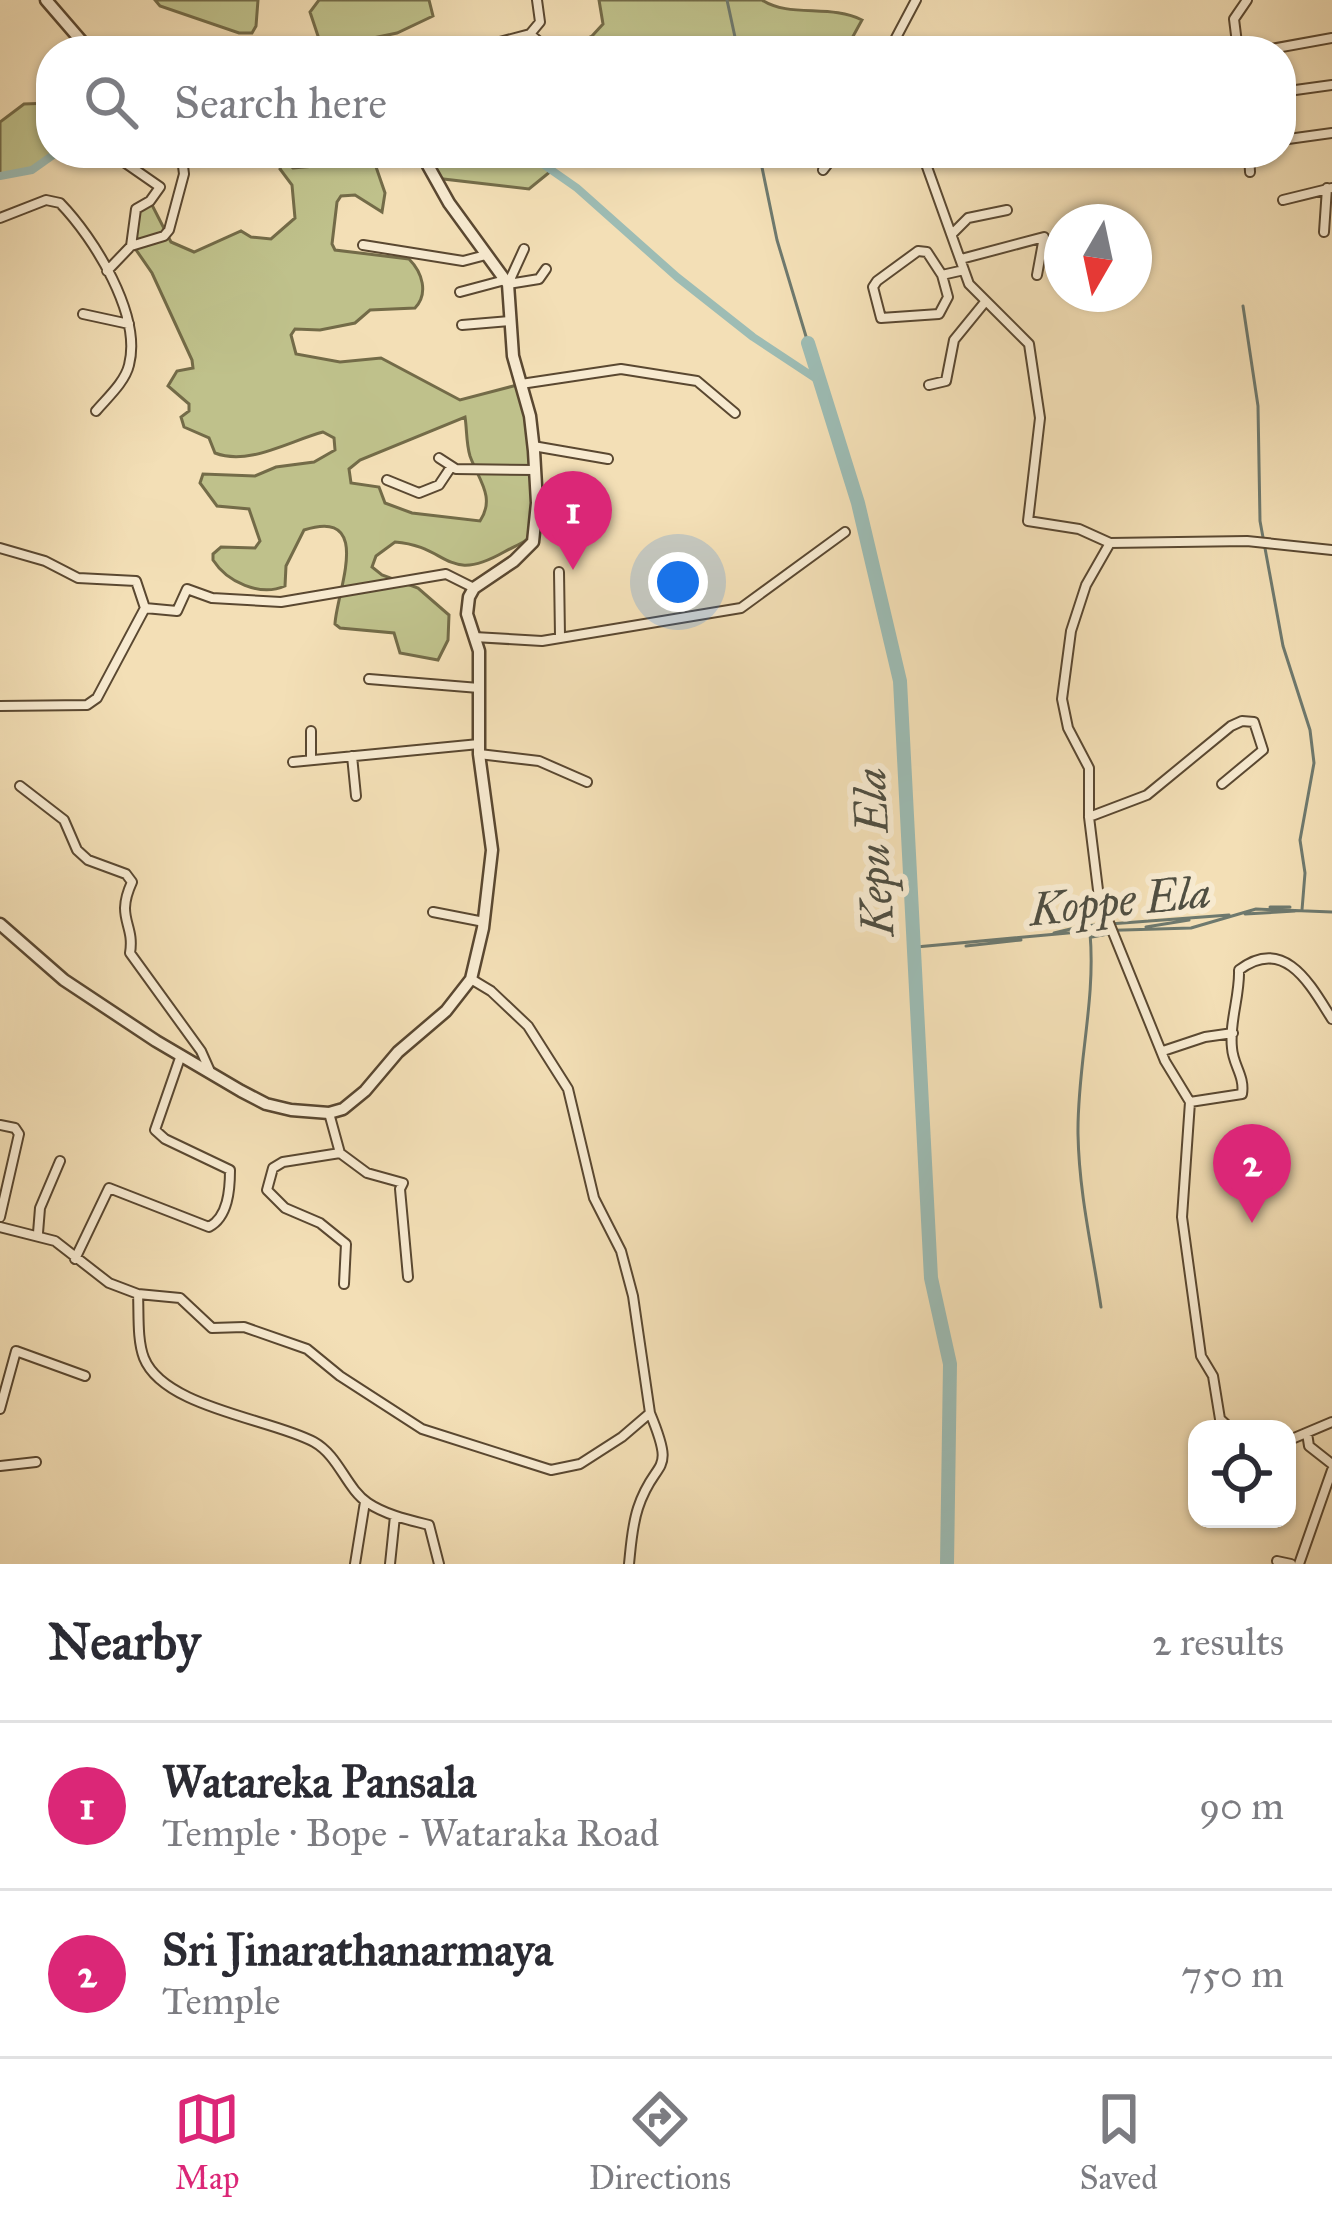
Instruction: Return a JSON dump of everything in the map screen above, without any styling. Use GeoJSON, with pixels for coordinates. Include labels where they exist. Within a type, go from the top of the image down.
{"type":"FeatureCollection","features":[{"type":"Feature","properties":{"kind":"street"},"geometry":{"type":"LineString","coordinates":[[46,0],[77,36]]}},
{"type":"Feature","properties":{"kind":"street"},"geometry":{"type":"LineString","coordinates":[[522,36],[541,22],[537,0]]}},
{"type":"Feature","properties":{"kind":"street"},"geometry":{"type":"LineString","coordinates":[[897,36],[916,0]]}},
{"type":"Feature","properties":{"kind":"street"},"geometry":{"type":"LineString","coordinates":[[1235,36],[1233,25],[1247,0]]}},
{"type":"Feature","properties":{"kind":"street"},"geometry":{"type":"LineString","coordinates":[[1296,44],[1332,38]]}},
{"type":"Feature","properties":{"kind":"street"},"geometry":{"type":"LineString","coordinates":[[1296,90],[1332,86]]}},
{"type":"Feature","properties":{"kind":"street"},"geometry":{"type":"LineString","coordinates":[[1296,138],[1332,134]]}},
{"type":"Feature","properties":{"kind":"street"},"geometry":{"type":"LineString","coordinates":[[131,246],[136,209],[160,187],[133,168]]}},
{"type":"Feature","properties":{"kind":"street"},"geometry":{"type":"LineString","coordinates":[[107,271],[131,246],[169,230],[184,174],[181,168]]}},
{"type":"Feature","properties":{"kind":"street"},"geometry":{"type":"LineString","coordinates":[[0,924],[64,980],[266,1104],[329,1113],[343,1109],[365,1091],[377,1073],[446,1011],[471,979],[484,922],[492,850],[479,749],[479,651],[466,614],[474,588],[533,542],[536,470],[513,356],[507,282],[449,203],[430,168]]}},
{"type":"Feature","properties":{"kind":"street"},"geometry":{"type":"LineString","coordinates":[[929,168],[969,284],[1029,344],[1040,418],[1028,521],[1079,529],[1110,543],[1247,541],[1332,550]]}},
{"type":"Feature","properties":{"kind":"street"},"geometry":{"type":"LineString","coordinates":[[1283,200],[1330,188],[1324,232]]}},
{"type":"Feature","properties":{"kind":"street"},"geometry":{"type":"LineString","coordinates":[[0,218],[46,200],[60,203],[107,271],[130,324],[127,374],[96,411]]}},
{"type":"Feature","properties":{"kind":"street"},"geometry":{"type":"LineString","coordinates":[[952,233],[968,218],[1007,210]]}},
{"type":"Feature","properties":{"kind":"street"},"geometry":{"type":"LineString","coordinates":[[942,275],[1044,237],[1037,275]]}},
{"type":"Feature","properties":{"kind":"street"},"geometry":{"type":"LineString","coordinates":[[363,245],[463,261],[488,255]]}},
{"type":"Feature","properties":{"kind":"street"},"geometry":{"type":"LineString","coordinates":[[507,282],[524,249]]}},
{"type":"Feature","properties":{"kind":"street"},"geometry":{"type":"LineString","coordinates":[[918,251],[927,252],[942,275],[947,297],[939,314],[881,318],[873,287],[918,251]]}},
{"type":"Feature","properties":{"kind":"street"},"geometry":{"type":"LineString","coordinates":[[460,292],[539,278],[546,269]]}},
{"type":"Feature","properties":{"kind":"street"},"geometry":{"type":"LineString","coordinates":[[929,385],[946,381],[954,340],[985,302]]}},
{"type":"Feature","properties":{"kind":"street"},"geometry":{"type":"LineString","coordinates":[[82,314],[130,324]]}},
{"type":"Feature","properties":{"kind":"street"},"geometry":{"type":"LineString","coordinates":[[462,325],[510,321]]}},
{"type":"Feature","properties":{"kind":"street"},"geometry":{"type":"LineString","coordinates":[[521,384],[620,369],[697,381],[736,413]]}},
{"type":"Feature","properties":{"kind":"street"},"geometry":{"type":"LineString","coordinates":[[533,446],[608,460]]}},
{"type":"Feature","properties":{"kind":"street"},"geometry":{"type":"LineString","coordinates":[[440,458],[451,467],[536,470]]}},
{"type":"Feature","properties":{"kind":"street"},"geometry":{"type":"LineString","coordinates":[[387,480],[418,493],[439,485],[451,467]]}},
{"type":"Feature","properties":{"kind":"street"},"geometry":{"type":"LineString","coordinates":[[474,637],[542,640],[741,608],[845,532]]}},
{"type":"Feature","properties":{"kind":"street"},"geometry":{"type":"LineString","coordinates":[[1110,543],[1087,585],[1071,632],[1061,699],[1068,728],[1089,768],[1089,817],[1099,898],[1165,1061],[1190,1102],[1181,1217],[1201,1356],[1214,1376],[1221,1420]]}},
{"type":"Feature","properties":{"kind":"street"},"geometry":{"type":"LineString","coordinates":[[0,548],[44,561],[78,578],[136,581],[145,608],[97,698],[87,705],[0,706]]}},
{"type":"Feature","properties":{"kind":"street"},"geometry":{"type":"LineString","coordinates":[[559,572],[560,636]]}},
{"type":"Feature","properties":{"kind":"street"},"geometry":{"type":"LineString","coordinates":[[145,608],[177,611],[187,589],[212,598],[281,602],[446,574],[474,588]]}},
{"type":"Feature","properties":{"kind":"street"},"geometry":{"type":"LineString","coordinates":[[368,679],[479,688]]}},
{"type":"Feature","properties":{"kind":"street"},"geometry":{"type":"LineString","coordinates":[[1089,817],[1147,795],[1231,726],[1254,722],[1263,750],[1222,784]]}},
{"type":"Feature","properties":{"kind":"street"},"geometry":{"type":"LineString","coordinates":[[311,730],[311,760]]}},
{"type":"Feature","properties":{"kind":"street"},"geometry":{"type":"LineString","coordinates":[[293,762],[479,749],[539,761],[587,782]]}},
{"type":"Feature","properties":{"kind":"street"},"geometry":{"type":"LineString","coordinates":[[352,757],[356,796]]}},
{"type":"Feature","properties":{"kind":"street"},"geometry":{"type":"LineString","coordinates":[[20,786],[64,820],[77,850],[88,860],[126,874],[132,882],[122,918],[132,942],[130,953],[201,1051],[209,1071]]}},
{"type":"Feature","properties":{"kind":"street"},"geometry":{"type":"LineString","coordinates":[[433,912],[484,922]]}},
{"type":"Feature","properties":{"kind":"street"},"geometry":{"type":"LineString","coordinates":[[1190,1102],[1241,1094],[1244,1083],[1232,1052],[1239,970],[1262,960],[1285,961],[1299,969],[1332,1019]]}},
{"type":"Feature","properties":{"kind":"street"},"geometry":{"type":"LineString","coordinates":[[471,979],[528,1026],[554,1061],[568,1089],[594,1198],[627,1273],[650,1412],[664,1461],[639,1503],[628,1564]]}},
{"type":"Feature","properties":{"kind":"street"},"geometry":{"type":"LineString","coordinates":[[1163,1051],[1205,1036],[1233,1033]]}},
{"type":"Feature","properties":{"kind":"street"},"geometry":{"type":"LineString","coordinates":[[79,1262],[109,1188],[208,1227],[216,1225],[224,1210],[230,1171],[155,1130],[181,1055]]}},
{"type":"Feature","properties":{"kind":"street"},"geometry":{"type":"LineString","coordinates":[[329,1113],[340,1154],[367,1173],[403,1183],[408,1277]]}},
{"type":"Feature","properties":{"kind":"street"},"geometry":{"type":"LineString","coordinates":[[0,1125],[15,1128],[19,1134],[0,1217]]}},
{"type":"Feature","properties":{"kind":"street"},"geometry":{"type":"LineString","coordinates":[[340,1154],[283,1162],[272,1168],[267,1190],[285,1208],[320,1223],[346,1244],[344,1284]]}},
{"type":"Feature","properties":{"kind":"street"},"geometry":{"type":"LineString","coordinates":[[38,1233],[40,1208],[60,1161]]}},
{"type":"Feature","properties":{"kind":"street"},"geometry":{"type":"LineString","coordinates":[[0,1227],[55,1240],[109,1283],[138,1294],[180,1298],[212,1328],[244,1328],[307,1349],[401,1419],[433,1435],[550,1470],[580,1464],[650,1412]]}},
{"type":"Feature","properties":{"kind":"street"},"geometry":{"type":"LineString","coordinates":[[138,1294],[142,1353],[163,1381],[208,1405],[315,1443],[365,1502],[429,1525],[439,1564]]}},
{"type":"Feature","properties":{"kind":"street"},"geometry":{"type":"LineString","coordinates":[[0,1408],[16,1351],[85,1376]]}},
{"type":"Feature","properties":{"kind":"street"},"geometry":{"type":"LineString","coordinates":[[1296,1437],[1332,1422]]}},
{"type":"Feature","properties":{"kind":"street"},"geometry":{"type":"LineString","coordinates":[[1277,1562],[1295,1564],[1332,1467],[1309,1446],[1307,1433]]}},
{"type":"Feature","properties":{"kind":"street"},"geometry":{"type":"LineString","coordinates":[[0,1466],[36,1462]]}},
{"type":"Feature","properties":{"kind":"street"},"geometry":{"type":"LineString","coordinates":[[356,1564],[365,1502]]}},
{"type":"Feature","properties":{"kind":"street"},"geometry":{"type":"LineString","coordinates":[[390,1564],[395,1516]]}},
{"type":"Feature","properties":{"kind":"green space"},"geometry":{"type":"Polygon","coordinates":[[[155,0],[258,0],[256,26],[252,33],[239,33],[160,6],[155,0]]]}},
{"type":"Feature","properties":{"kind":"green space"},"geometry":{"type":"Polygon","coordinates":[[[319,0],[429,0],[433,16],[383,36],[318,36],[310,12],[319,0]]]}},
{"type":"Feature","properties":{"kind":"green space"},"geometry":{"type":"Polygon","coordinates":[[[599,0],[762,0],[862,20],[853,36],[592,36],[603,24],[599,0]]]}},
{"type":"Feature","properties":{"kind":"green space"},"geometry":{"type":"Polygon","coordinates":[[[24,104],[36,104],[36,167],[0,176],[0,122],[24,104]]]}},
{"type":"Feature","properties":{"kind":"green space"},"geometry":{"type":"Polygon","coordinates":[[[280,168],[376,168],[385,193],[382,212],[355,195],[341,196],[332,244],[335,250],[409,259],[422,283],[415,308],[370,310],[355,323],[295,329],[291,335],[296,354],[340,362],[381,358],[460,400],[521,384],[530,416],[536,531],[517,545],[470,565],[395,542],[376,556],[372,567],[418,588],[449,615],[448,640],[438,660],[400,653],[394,633],[335,624],[347,557],[339,531],[326,526],[304,530],[286,566],[285,586],[275,589],[245,585],[213,560],[221,547],[255,548],[260,541],[249,509],[217,506],[200,483],[203,474],[255,476],[276,467],[314,462],[335,450],[334,438],[323,432],[255,454],[228,456],[215,453],[209,438],[184,427],[181,417],[189,411],[189,404],[168,386],[177,371],[193,368],[192,360],[152,273],[132,244],[136,209],[150,201],[171,242],[194,252],[241,231],[271,239],[295,218],[292,185],[280,168]],[[465,417],[360,460],[349,469],[351,483],[379,487],[385,503],[412,513],[480,521],[486,496],[468,446],[465,417]]]}},
{"type":"Feature","properties":{"kind":"green space"},"geometry":{"type":"Polygon","coordinates":[[[430,168],[551,171],[529,189],[435,178],[430,168]]]}},
{"type":"Feature","properties":{"kind":"waterway","name":"Kepu Ela"},"geometry":{"type":"LineString","coordinates":[[727,0],[735,36]]}},
{"type":"Feature","properties":{"kind":"waterway"},"geometry":{"type":"LineString","coordinates":[[0,176],[36,167]]}},
{"type":"Feature","properties":{"kind":"waterway"},"geometry":{"type":"LineString","coordinates":[[548,168],[753,337],[821,382]]}},
{"type":"Feature","properties":{"kind":"waterway","name":"Kepu Ela"},"geometry":{"type":"LineString","coordinates":[[762,168],[777,240],[808,343]]}},
{"type":"Feature","properties":{"kind":"waterway"},"geometry":{"type":"LineString","coordinates":[[1243,306],[1258,406],[1260,521],[1283,646],[1310,730],[1314,763],[1300,840],[1305,873],[1302,910]]}},
{"type":"Feature","properties":{"kind":"waterway","name":"Koppe Ela"},"geometry":{"type":"LineString","coordinates":[[808,343],[858,503],[900,681],[931,1278],[950,1364],[947,1564]]}},
{"type":"Feature","properties":{"kind":"waterway"},"geometry":{"type":"LineString","coordinates":[[1270,907],[1290,907]]}},
{"type":"Feature","properties":{"kind":"waterway"},"geometry":{"type":"LineString","coordinates":[[916,947],[1090,931],[1191,928],[1256,909],[1332,912]]}},
{"type":"Feature","properties":{"kind":"waterway","name":"Koppe Ela"},"geometry":{"type":"LineString","coordinates":[[1245,914],[1295,911]]}},
{"type":"Feature","properties":{"kind":"waterway","name":"Koppe Ela"},"geometry":{"type":"LineString","coordinates":[[1054,933],[1083,926],[1229,915]]}},
{"type":"Feature","properties":{"kind":"waterway","name":"Koppe Ela"},"geometry":{"type":"LineString","coordinates":[[1146,927],[1189,920]]}},
{"type":"Feature","properties":{"kind":"waterway"},"geometry":{"type":"LineString","coordinates":[[1090,933],[1091,984],[1078,1134],[1083,1199],[1101,1307]]}},
{"type":"Feature","properties":{"kind":"waterway"},"geometry":{"type":"LineString","coordinates":[[1092,937],[1113,933]]}},
{"type":"Feature","properties":{"kind":"waterway","name":"Koppe Ela"},"geometry":{"type":"LineString","coordinates":[[966,946],[1021,940]]}},
{"type":"Feature","properties":{"kind":"place","name":"Watareka Pansala"},"geometry":{"type":"Point","coordinates":[573,570]}},
{"type":"Feature","properties":{"kind":"place","name":"Sri Jinarathanarmaya"},"geometry":{"type":"Point","coordinates":[1252,1223]}}]}
